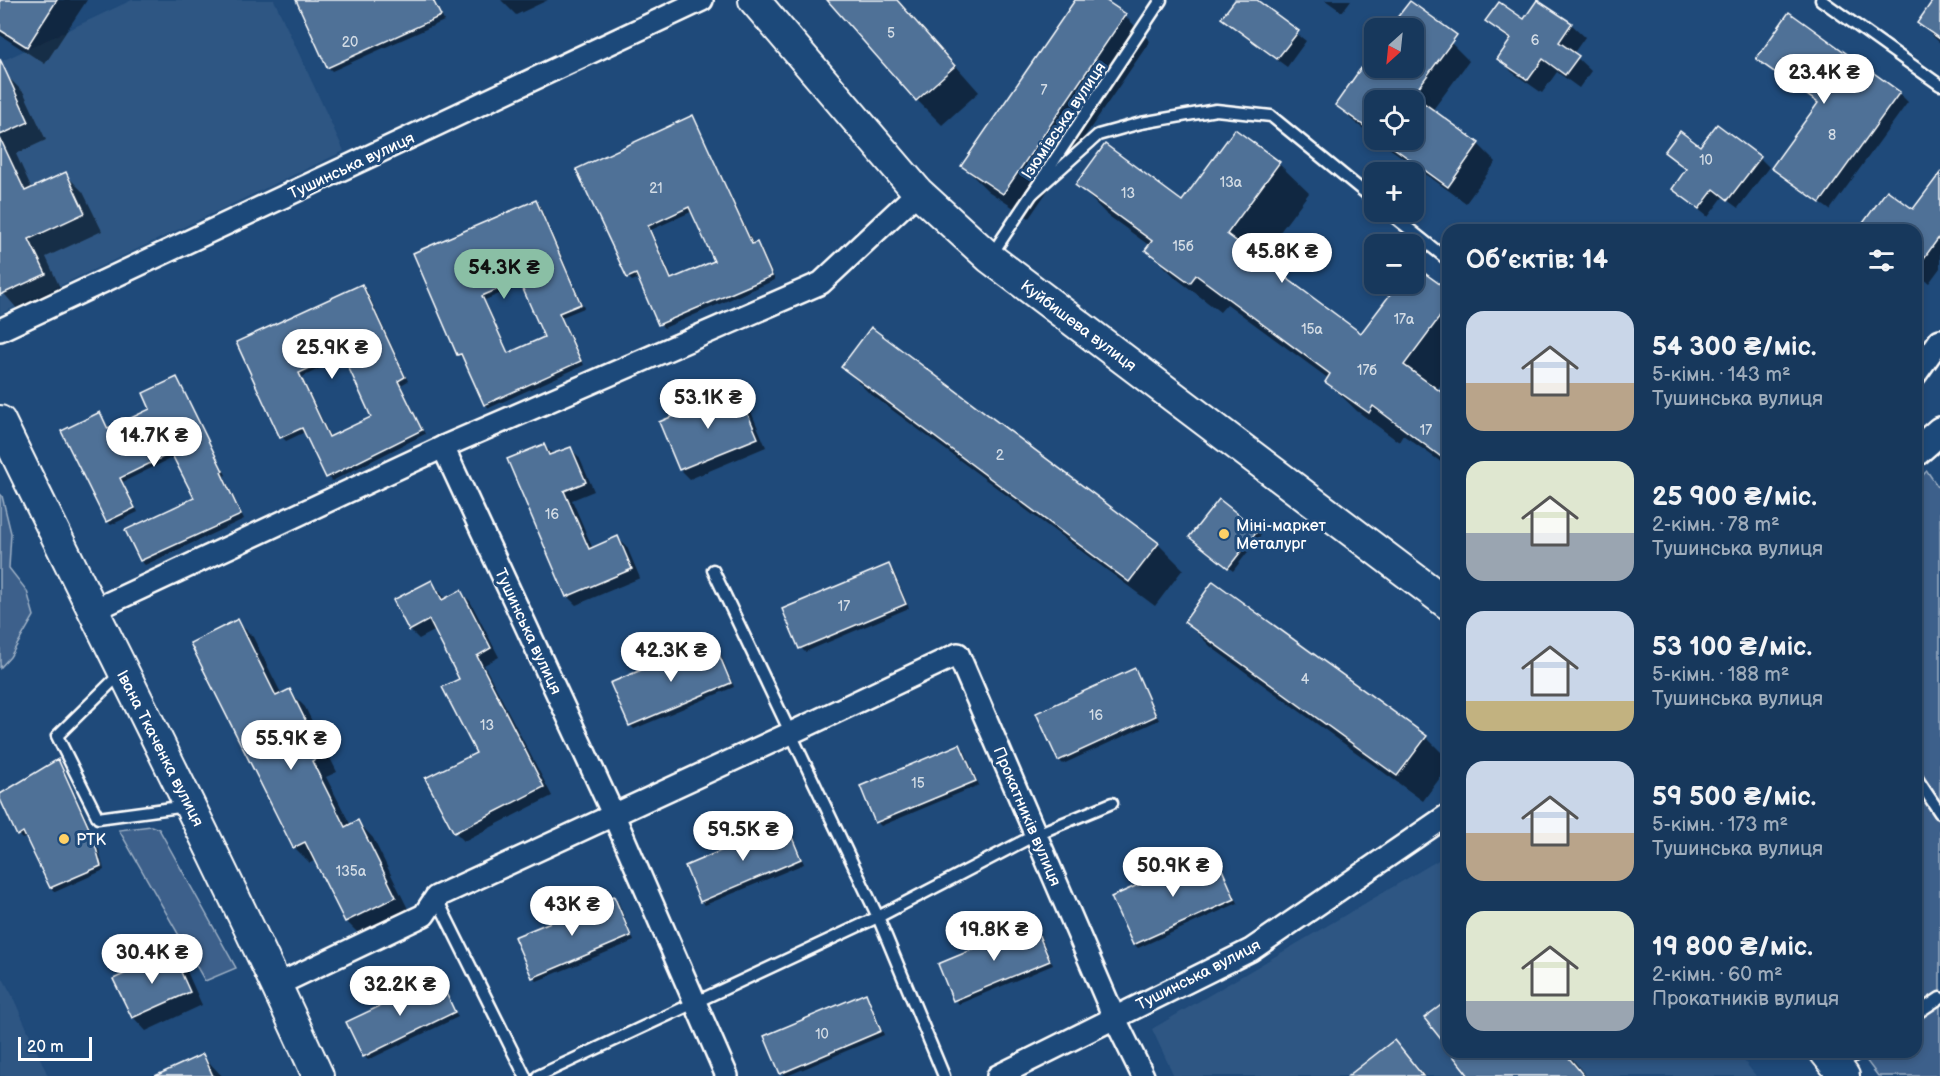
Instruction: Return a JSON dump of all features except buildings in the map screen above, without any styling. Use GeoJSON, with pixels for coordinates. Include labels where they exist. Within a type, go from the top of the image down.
{"type":"FeatureCollection","features":[{"type":"Feature","properties":{"kind":"main road","name":"Куйбишева вулиця"},"geometry":{"type":"LineString","coordinates":[[754,0],[918,192],[990,258],[1442,599]]}},
{"type":"Feature","properties":{"kind":"main road","name":"Івана Ткаченка вулиця"},"geometry":{"type":"LineString","coordinates":[[0,421],[122,672],[191,806],[278,986],[318,1076]]}},
{"type":"Feature","properties":{"kind":"street","name":"Тушинська вулиця"},"geometry":{"type":"LineString","coordinates":[[0,330],[702,0]]}},
{"type":"Feature","properties":{"kind":"street"},"geometry":{"type":"LineString","coordinates":[[92,611],[443,447],[821,283],[918,192]]}},
{"type":"Feature","properties":{"kind":"street"},"geometry":{"type":"LineString","coordinates":[[1922,366],[1940,340]]}},
{"type":"Feature","properties":{"kind":"street"},"geometry":{"type":"LineString","coordinates":[[1922,447],[1940,431]]}},
{"type":"Feature","properties":{"kind":"street","name":"Тушинська вулиця"},"geometry":{"type":"LineString","coordinates":[[443,447],[614,816],[727,1076]]}},
{"type":"Feature","properties":{"kind":"street","name":"Прокатників вулиця"},"geometry":{"type":"LineString","coordinates":[[791,734],[958,654],[1114,1017],[1143,1076]]}},
{"type":"Feature","properties":{"kind":"street"},"geometry":{"type":"LineString","coordinates":[[278,986],[424,915],[436,897],[791,734]]}},
{"type":"Feature","properties":{"kind":"street","name":"Тушинська вулиця"},"geometry":{"type":"LineString","coordinates":[[998,1076],[1251,950],[1442,819]]}},
{"type":"Feature","properties":{"kind":"lane","name":"Ізюмівська вулиця"},"geometry":{"type":"LineString","coordinates":[[990,258],[1161,0]]}},
{"type":"Feature","properties":{"kind":"lane"},"geometry":{"type":"LineString","coordinates":[[1821,0],[1940,85]]}},
{"type":"Feature","properties":{"kind":"lane"},"geometry":{"type":"LineString","coordinates":[[1032,194],[1098,135],[1142,123],[1216,110],[1271,116],[1364,192]]}},
{"type":"Feature","properties":{"kind":"lane"},"geometry":{"type":"LineString","coordinates":[[1400,222],[1442,255]]}},
{"type":"Feature","properties":{"kind":"lane"},"geometry":{"type":"LineString","coordinates":[[713,570],[878,917],[944,1076]]}},
{"type":"Feature","properties":{"kind":"lane"},"geometry":{"type":"LineString","coordinates":[[122,672],[57,736],[98,818],[191,806]]}},
{"type":"Feature","properties":{"kind":"lane"},"geometry":{"type":"LineString","coordinates":[[1922,786],[1940,813]]}},
{"type":"Feature","properties":{"kind":"lane"},"geometry":{"type":"LineString","coordinates":[[538,1076],[878,917],[1037,834],[1112,803]]}},
{"type":"Feature","properties":{"kind":"lane"},"geometry":{"type":"LineString","coordinates":[[436,897],[525,1076]]}},
{"type":"Feature","properties":{"kind":"lane"},"geometry":{"type":"LineString","coordinates":[[1922,1010],[1940,998]]}},
{"type":"Feature","properties":{"kind":"shaded area"},"geometry":{"type":"Polygon","coordinates":[[[132,0],[274,0],[344,151],[0,314],[0,62],[132,0]]]}},
{"type":"Feature","properties":{"kind":"shaded area"},"geometry":{"type":"Polygon","coordinates":[[[1927,471],[1940,490],[1940,1076],[1878,1076],[1864,1058],[1922,1058],[1922,476],[1927,471]]]}},
{"type":"Feature","properties":{"kind":"shaded area"},"geometry":{"type":"Polygon","coordinates":[[[0,494],[11,533],[9,568],[27,591],[34,616],[10,657],[0,668],[0,494]]]}},
{"type":"Feature","properties":{"kind":"shaded area"},"geometry":{"type":"Polygon","coordinates":[[[151,826],[159,829],[236,968],[205,981],[119,830],[151,826]]]}},
{"type":"Feature","properties":{"kind":"shaded area"},"geometry":{"type":"Polygon","coordinates":[[[1442,858],[1442,1058],[1742,1058],[1756,1076],[1174,1076],[1152,1029],[1442,858]]]}},
{"type":"Feature","properties":{"kind":"shaded area"},"geometry":{"type":"Polygon","coordinates":[[[0,973],[12,995],[48,1076],[0,1076],[0,973]]]}},
{"type":"Feature","properties":{"kind":"place","name":"Міні-маркет Металург"},"geometry":{"type":"Point","coordinates":[1224,534]}},
{"type":"Feature","properties":{"kind":"place","name":"РТК"},"geometry":{"type":"Point","coordinates":[64,839]}}]}
